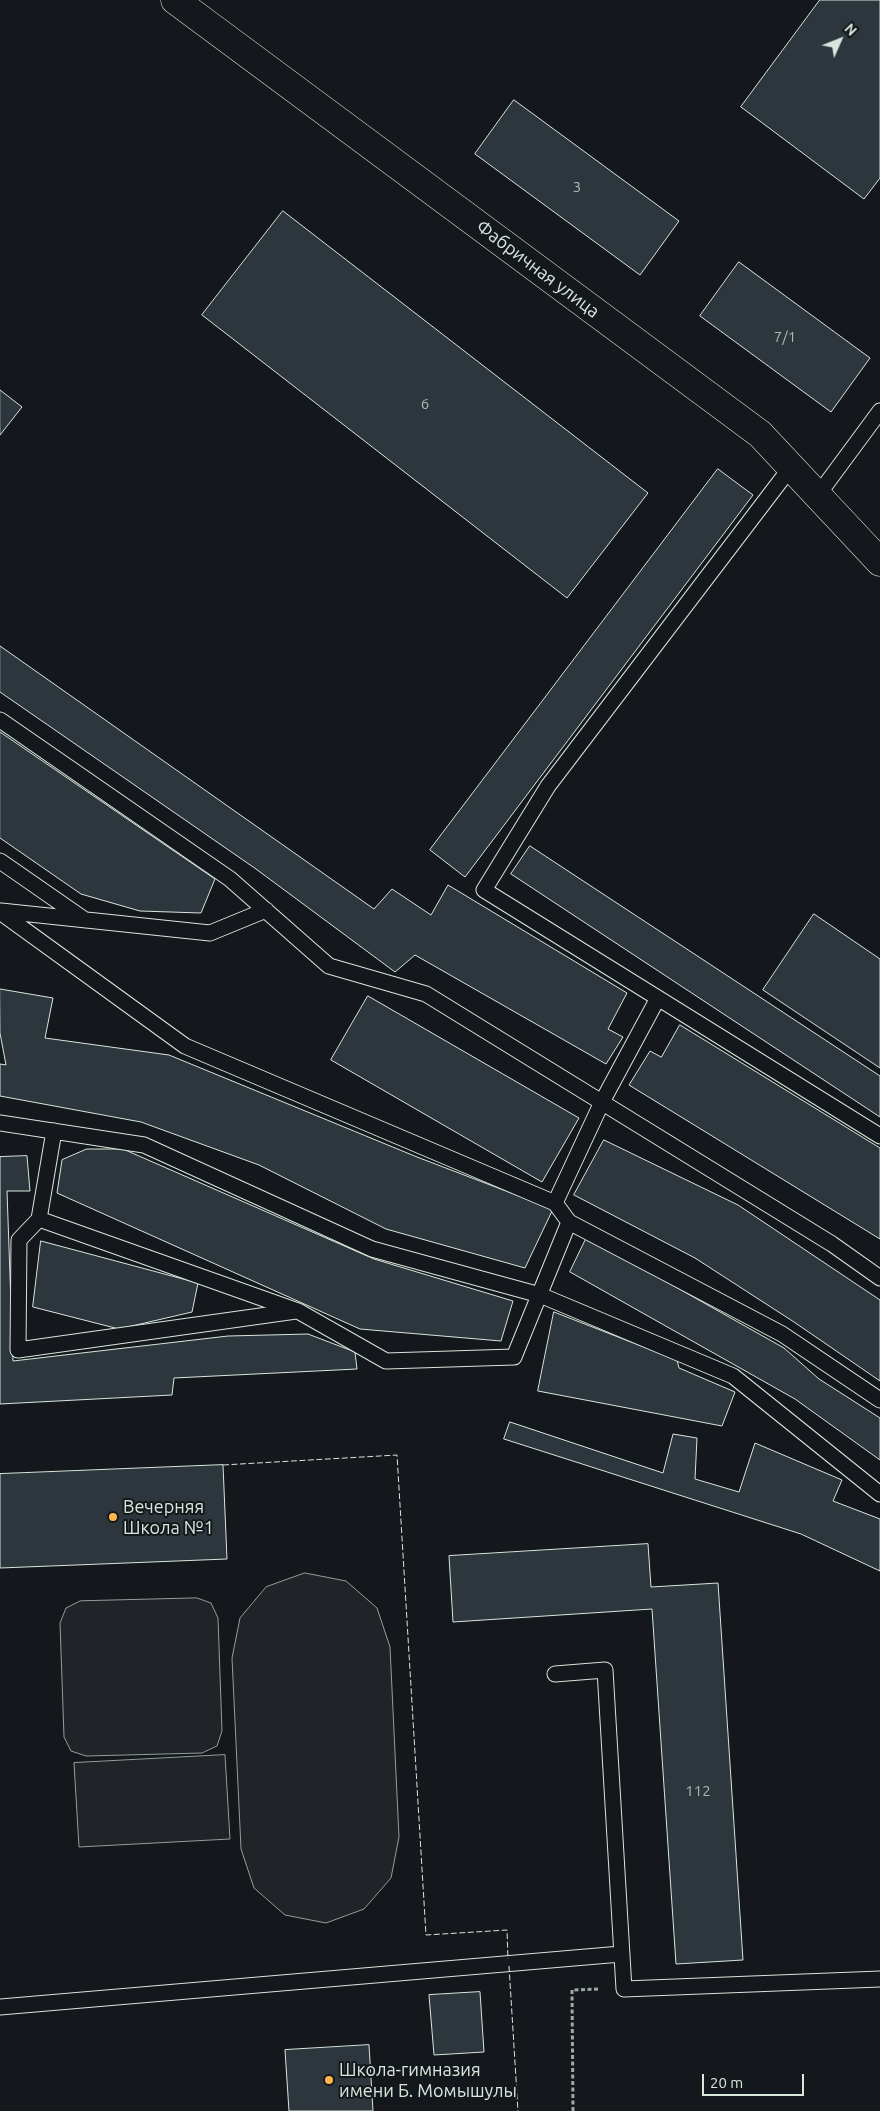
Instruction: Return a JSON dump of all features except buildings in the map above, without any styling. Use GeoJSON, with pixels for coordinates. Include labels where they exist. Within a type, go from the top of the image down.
{"type":"FeatureCollection","features":[{"type":"Feature","properties":{"kind":"street","name":"Фабричная улица"},"geometry":{"type":"LineString","coordinates":[[175,0],[760,434],[880,562]]}},
{"type":"Feature","properties":{"kind":"lane"},"geometry":{"type":"LineString","coordinates":[[818,496],[880,411]]}},
{"type":"Feature","properties":{"kind":"lane"},"geometry":{"type":"LineString","coordinates":[[791,467],[548,786],[484,890],[880,1136]]}},
{"type":"Feature","properties":{"kind":"lane"},"geometry":{"type":"LineString","coordinates":[[0,720],[230,878],[329,966],[426,994],[832,1244],[880,1278]]}},
{"type":"Feature","properties":{"kind":"lane"},"geometry":{"type":"LineString","coordinates":[[0,861],[86,920]]}},
{"type":"Feature","properties":{"kind":"lane"},"geometry":{"type":"LineString","coordinates":[[0,912],[210,933],[266,910]]}},
{"type":"Feature","properties":{"kind":"lane"},"geometry":{"type":"LineString","coordinates":[[0,912],[184,1046],[555,1203],[569,1222],[782,1334],[880,1400]]}},
{"type":"Feature","properties":{"kind":"lane"},"geometry":{"type":"LineString","coordinates":[[555,1203],[602,1102],[658,998]]}},
{"type":"Feature","properties":{"kind":"lane"},"geometry":{"type":"LineString","coordinates":[[0,1123],[144,1144],[372,1249],[540,1295],[733,1376],[880,1494]]}},
{"type":"Feature","properties":{"kind":"lane"},"geometry":{"type":"LineString","coordinates":[[54,1131],[39,1219],[19,1240],[18,1350],[298,1311]]}},
{"type":"Feature","properties":{"kind":"lane"},"geometry":{"type":"LineString","coordinates":[[39,1219],[298,1311],[386,1361],[514,1357],[569,1222]]}},
{"type":"Feature","properties":{"kind":"lane"},"geometry":{"type":"LineString","coordinates":[[555,1674],[605,1670],[624,1989],[880,1979]]}},
{"type":"Feature","properties":{"kind":"lane"},"geometry":{"type":"LineString","coordinates":[[0,2007],[622,1954]]}},
{"type":"Feature","properties":{"kind":"path"},"geometry":{"type":"LineString","coordinates":[[573,2111],[572,1990],[624,1989]]}},
{"type":"Feature","properties":{"kind":"shaded area"},"geometry":{"type":"Polygon","coordinates":[[[305,1573],[346,1581],[377,1608],[390,1647],[399,1837],[391,1878],[364,1909],[326,1923],[285,1915],[254,1888],[241,1849],[232,1658],[240,1618],[266,1587],[305,1573]]]}},
{"type":"Feature","properties":{"kind":"shaded area"},"geometry":{"type":"Polygon","coordinates":[[[197,1598],[211,1603],[218,1618],[222,1731],[217,1746],[202,1753],[86,1756],[71,1751],[64,1737],[60,1623],[66,1608],[80,1601],[197,1598]]]}},
{"type":"Feature","properties":{"kind":"shaded area"},"geometry":{"type":"Polygon","coordinates":[[[225,1755],[230,1839],[79,1847],[74,1763],[225,1755]]]}},
{"type":"Feature","properties":{"kind":"fence"},"geometry":{"type":"LineString","coordinates":[[223,1465],[397,1455],[426,1935],[507,1930],[508,1959]]}},
{"type":"Feature","properties":{"kind":"fence"},"geometry":{"type":"LineString","coordinates":[[509,1966],[518,2111]]}},
{"type":"Feature","properties":{"kind":"place","name":"Вечерняя Школа №1"},"geometry":{"type":"Point","coordinates":[113,1517]}},
{"type":"Feature","properties":{"kind":"place","name":"Школа-гимназия имени Б. Момышулы"},"geometry":{"type":"Point","coordinates":[329,2080]}}]}
